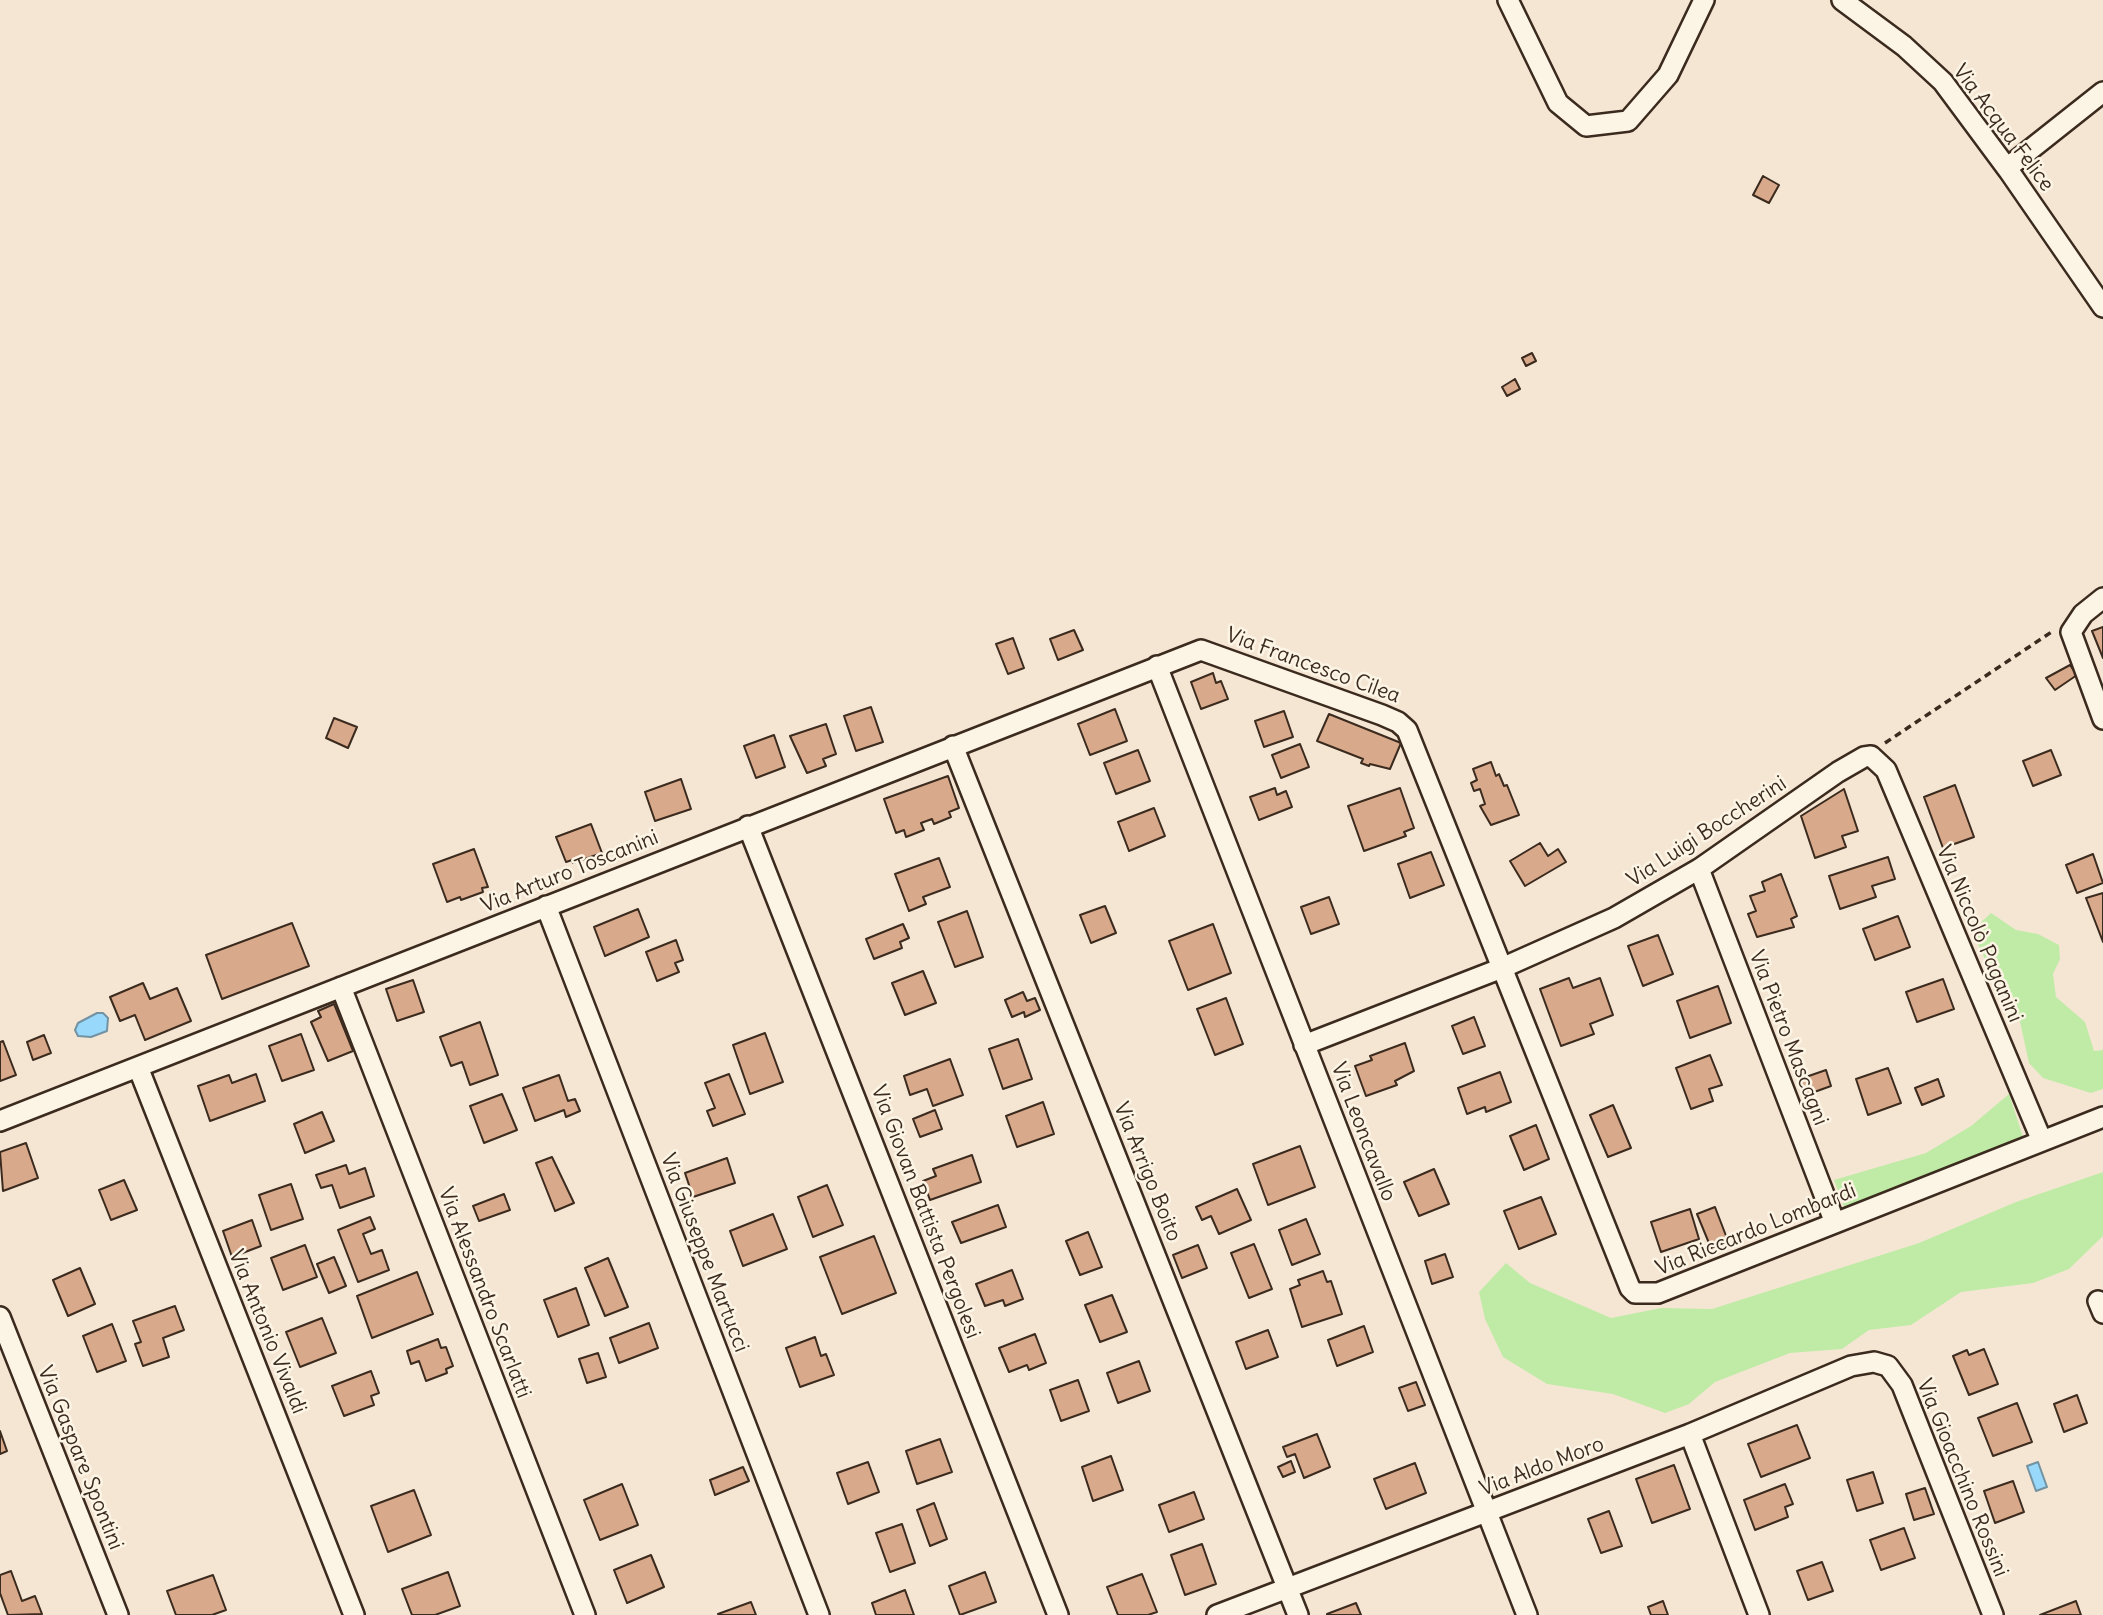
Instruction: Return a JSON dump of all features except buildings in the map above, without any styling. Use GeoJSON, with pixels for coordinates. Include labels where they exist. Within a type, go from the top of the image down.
{"type":"FeatureCollection","features":[{"type":"Feature","properties":{"kind":"street"},"geometry":{"type":"LineString","coordinates":[[1508,0],[1558,103],[1586,126],[1628,121],[1668,75],[1704,0]]}},
{"type":"Feature","properties":{"kind":"street","name":"Via Acqua Felice"},"geometry":{"type":"LineString","coordinates":[[1842,0],[1904,46],[1943,82],[2008,169],[2103,307]]}},
{"type":"Feature","properties":{"kind":"street"},"geometry":{"type":"LineString","coordinates":[[2008,169],[2103,92]]}},
{"type":"Feature","properties":{"kind":"street"},"geometry":{"type":"LineString","coordinates":[[2098,601],[2073,627],[2071,637],[2103,719]]}},
{"type":"Feature","properties":{"kind":"street","name":"Via Francesco Cilea"},"geometry":{"type":"LineString","coordinates":[[1157,666],[1192,652],[1207,651],[1403,725],[1502,968]]}},
{"type":"Feature","properties":{"kind":"street","name":"Via Arturo Toscanini"},"geometry":{"type":"LineString","coordinates":[[0,1121],[1157,666]]}},
{"type":"Feature","properties":{"kind":"street","name":"Via Leoncavallo"},"geometry":{"type":"LineString","coordinates":[[1157,666],[1527,1615]]}},
{"type":"Feature","properties":{"kind":"street","name":"Via Arrigo Boito"},"geometry":{"type":"LineString","coordinates":[[953,746],[1298,1615]]}},
{"type":"Feature","properties":{"kind":"street","name":"Via Luigi Boccherini"},"geometry":{"type":"LineString","coordinates":[[1304,1045],[1502,968],[1614,918],[1699,869],[1864,757]]}},
{"type":"Feature","properties":{"kind":"street","name":"Via Niccolò Paganini"},"geometry":{"type":"LineString","coordinates":[[1864,757],[1875,757],[1886,770],[2042,1141]]}},
{"type":"Feature","properties":{"kind":"street","name":"Via Giovan Battista Pergolesi"},"geometry":{"type":"LineString","coordinates":[[748,826],[1058,1615]]}},
{"type":"Feature","properties":{"kind":"street","name":"Via Pietro Mascagni"},"geometry":{"type":"LineString","coordinates":[[1699,869],[1835,1223]]}},
{"type":"Feature","properties":{"kind":"street","name":"Via Giuseppe Martucci"},"geometry":{"type":"LineString","coordinates":[[546,906],[819,1615]]}},
{"type":"Feature","properties":{"kind":"street","name":"Via Riccardo Lombardi"},"geometry":{"type":"LineString","coordinates":[[1502,968],[1630,1288],[1642,1296],[1658,1293],[2103,1117]]}},
{"type":"Feature","properties":{"kind":"street","name":"Via Alessandro Scarlatti"},"geometry":{"type":"LineString","coordinates":[[341,986],[585,1615]]}},
{"type":"Feature","properties":{"kind":"street","name":"Via Antonio Vivaldi"},"geometry":{"type":"LineString","coordinates":[[138,1067],[354,1615]]}},
{"type":"Feature","properties":{"kind":"street","name":"Via Gaspare Spontini"},"geometry":{"type":"LineString","coordinates":[[0,1317],[118,1615]]}},
{"type":"Feature","properties":{"kind":"street","name":"Via Aldo Moro"},"geometry":{"type":"LineString","coordinates":[[1217,1615],[1690,1434],[1851,1366],[1869,1362],[1882,1363]]}},
{"type":"Feature","properties":{"kind":"street","name":"Via Gioacchino Rossini"},"geometry":{"type":"LineString","coordinates":[[1882,1363],[1892,1370],[1902,1385],[1993,1615]]}},
{"type":"Feature","properties":{"kind":"street"},"geometry":{"type":"LineString","coordinates":[[1690,1434],[1759,1615]]}},
{"type":"Feature","properties":{"kind":"path"},"geometry":{"type":"LineString","coordinates":[[1864,757],[2058,627]]}},
{"type":"Feature","properties":{"kind":"green space"},"geometry":{"type":"Polygon","coordinates":[[[1991,913],[2016,930],[2038,934],[2059,945],[2060,959],[2053,974],[2056,997],[2085,1022],[2094,1051],[2103,1050],[2103,1089],[2091,1093],[2043,1078],[2029,1063],[2015,999],[1990,970],[1972,931],[1991,913]]]}},
{"type":"Feature","properties":{"kind":"green space"},"geometry":{"type":"Polygon","coordinates":[[[2009,1094],[2024,1140],[1845,1209],[1834,1180],[1926,1153],[1971,1126],[2009,1094]]]}},
{"type":"Feature","properties":{"kind":"green space"},"geometry":{"type":"Polygon","coordinates":[[[2103,1172],[2103,1236],[2069,1269],[2033,1283],[1961,1292],[1911,1325],[1869,1330],[1842,1349],[1790,1353],[1715,1382],[1689,1404],[1665,1413],[1613,1394],[1547,1384],[1503,1357],[1485,1319],[1479,1292],[1506,1263],[1530,1283],[1611,1318],[1661,1308],[1712,1309],[1919,1243],[2016,1202],[2103,1172]]]}},
{"type":"Feature","properties":{"kind":"water"},"geometry":{"type":"Polygon","coordinates":[[[97,1013],[103,1013],[108,1018],[107,1031],[91,1037],[78,1036],[75,1030],[78,1023],[97,1013]]]}},
{"type":"Feature","properties":{"kind":"water"},"geometry":{"type":"Polygon","coordinates":[[[2038,1462],[2047,1487],[2036,1491],[2027,1466],[2038,1462]]]}}]}
